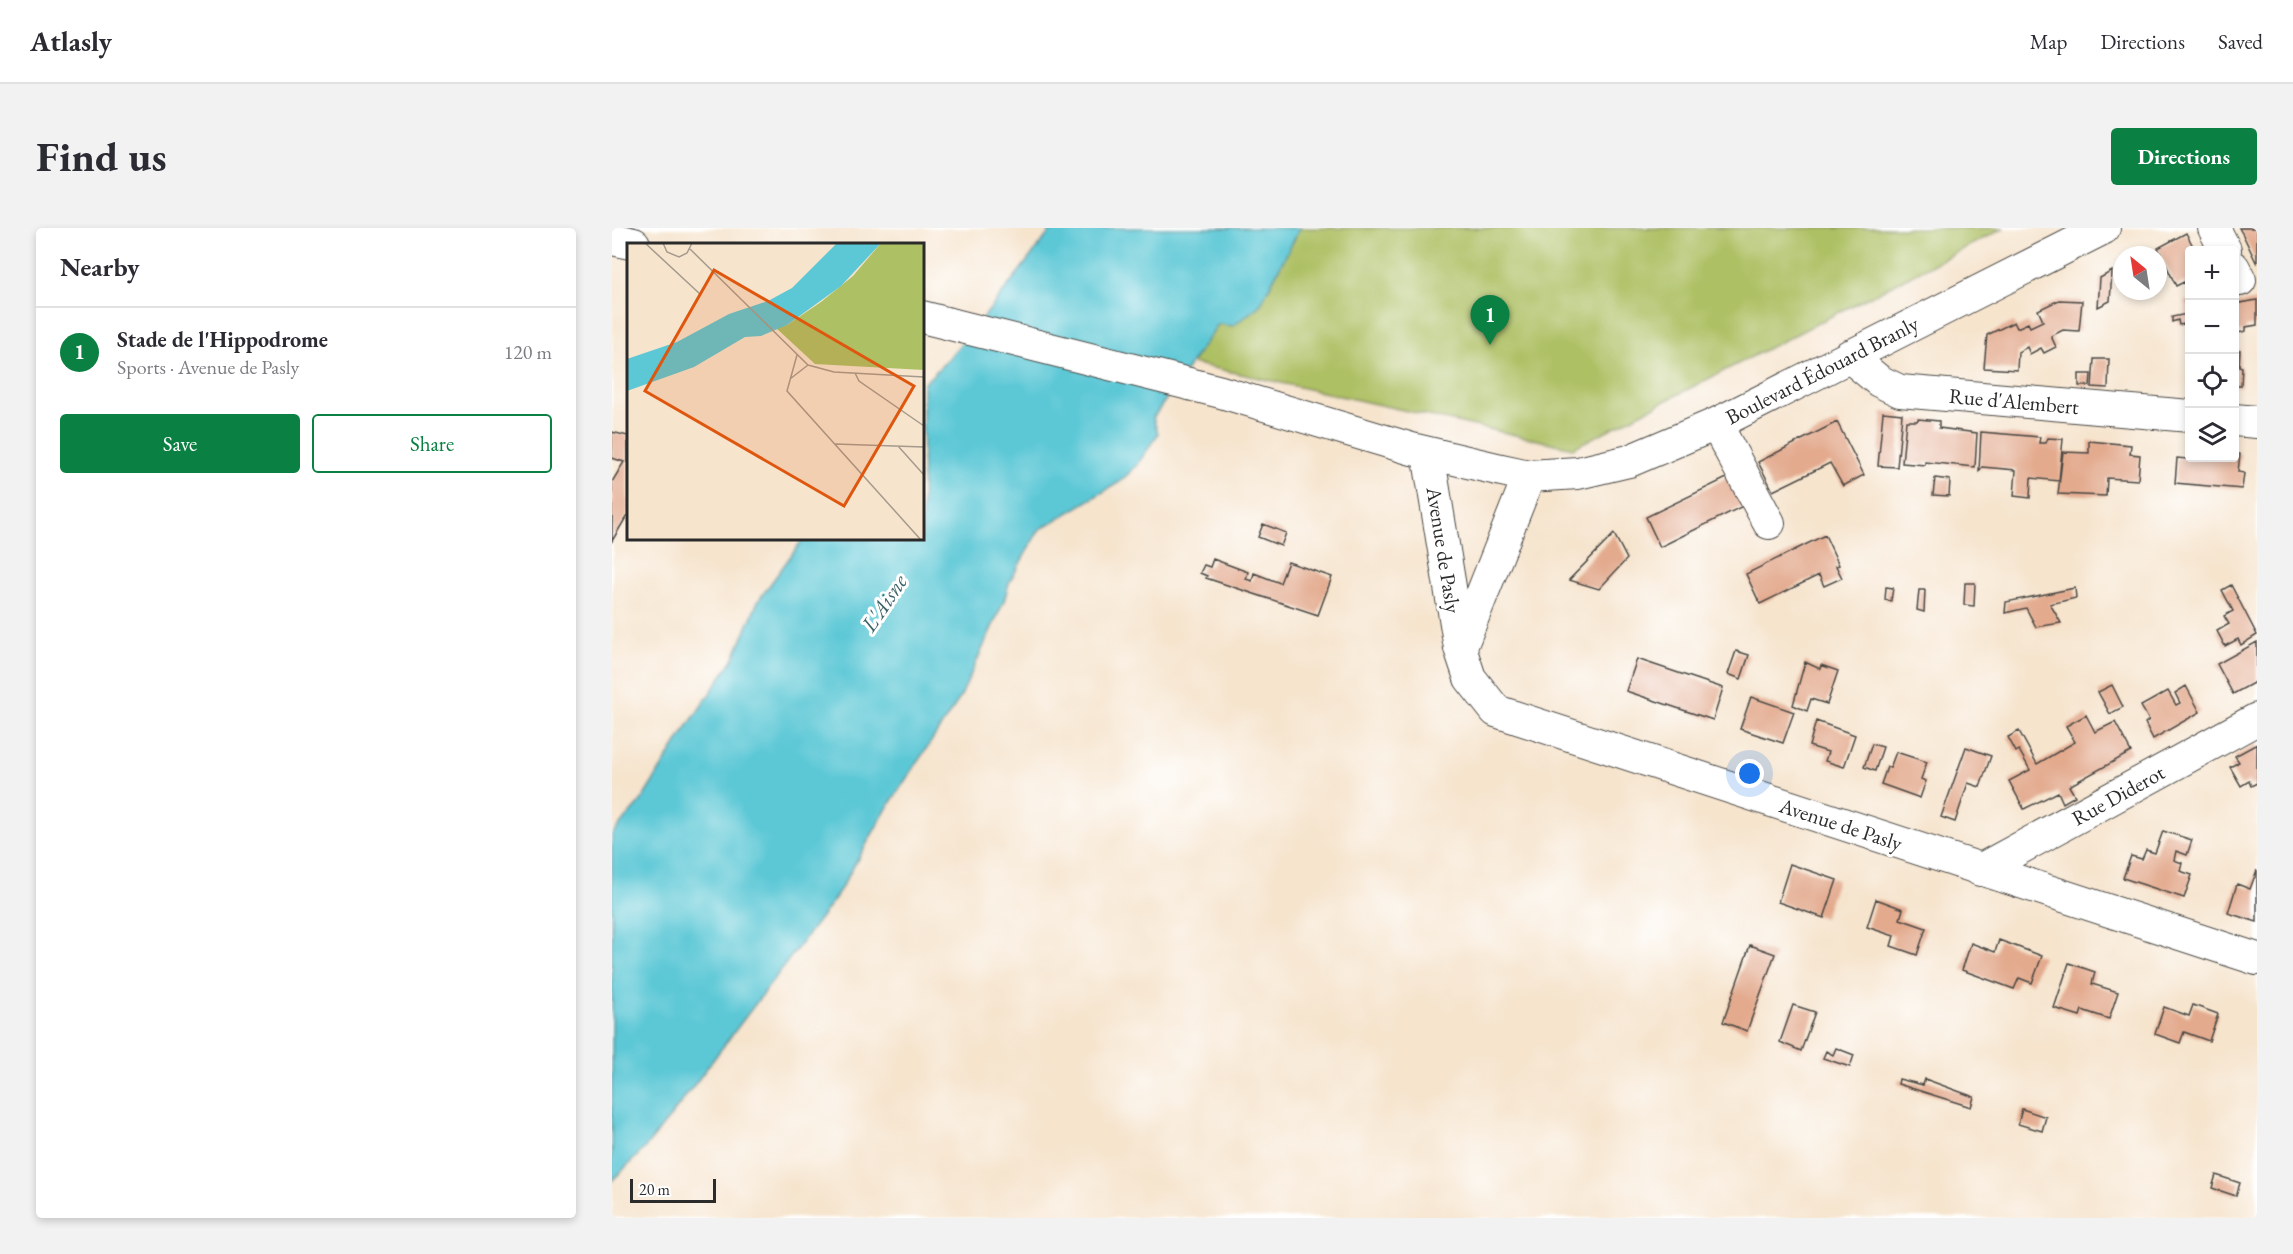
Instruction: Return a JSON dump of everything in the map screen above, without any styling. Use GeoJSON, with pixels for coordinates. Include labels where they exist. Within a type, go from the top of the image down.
{"type":"FeatureCollection","features":[{"type":"Feature","properties":{"kind":"street","name":"Boulevard Édouard Branly"},"geometry":{"type":"LineString","coordinates":[[924,318],[1221,392],[1428,453],[1529,476],[1578,473],[1629,460],[1716,424],[2104,228]]}},
{"type":"Feature","properties":{"kind":"street"},"geometry":{"type":"LineString","coordinates":[[2214,228],[2223,246]]}},
{"type":"Feature","properties":{"kind":"street"},"geometry":{"type":"LineString","coordinates":[[612,239],[630,243]]}},
{"type":"Feature","properties":{"kind":"street","name":"Rue d'Alembert"},"geometry":{"type":"LineString","coordinates":[[1849,356],[1879,381],[1900,391],[2185,416]]}},
{"type":"Feature","properties":{"kind":"street"},"geometry":{"type":"LineString","coordinates":[[2239,420],[2257,422]]}},
{"type":"Feature","properties":{"kind":"street"},"geometry":{"type":"LineString","coordinates":[[1716,424],[1769,523]]}},
{"type":"Feature","properties":{"kind":"street","name":"Avenue de Pasly"},"geometry":{"type":"LineString","coordinates":[[1428,453],[1460,648],[1470,678],[1496,711],[2257,959]]}},
{"type":"Feature","properties":{"kind":"street","name":"Avenue de Pasly"},"geometry":{"type":"LineString","coordinates":[[1460,648],[1529,476]]}},
{"type":"Feature","properties":{"kind":"street","name":"Rue Diderot"},"geometry":{"type":"LineString","coordinates":[[1980,870],[2257,719]]}},
{"type":"Feature","properties":{"kind":"green space"},"geometry":{"type":"Polygon","coordinates":[[[1300,228],[2004,228],[1573,448],[1191,363],[1218,324],[1260,305],[1300,228]]]}},
{"type":"Feature","properties":{"kind":"water","name":"L'Aisne"},"geometry":{"type":"Polygon","coordinates":[[[1053,228],[1300,228],[1260,305],[1233,326],[1218,324],[1153,418],[1158,434],[1138,464],[1120,482],[1039,530],[1009,583],[1004,601],[960,698],[889,805],[836,897],[667,1121],[644,1149],[612,1181],[612,834],[641,801],[683,733],[734,658],[758,601],[802,540],[924,540],[924,383],[975,329],[1053,228]]]}},
{"type":"Feature","properties":{"kind":"building"},"geometry":{"type":"Polygon","coordinates":[[[2239,228],[2257,228],[2257,264],[2243,235],[2239,228]]]}},
{"type":"Feature","properties":{"kind":"building"},"geometry":{"type":"Polygon","coordinates":[[[2186,233],[2193,246],[2185,246],[2185,284],[2184,282],[2176,286],[2167,267],[2167,246],[2162,246],[2186,233]]]}},
{"type":"Feature","properties":{"kind":"building"},"geometry":{"type":"Polygon","coordinates":[[[2112,271],[2110,301],[2098,307],[2100,278],[2112,271]]]}},
{"type":"Feature","properties":{"kind":"building"},"geometry":{"type":"Polygon","coordinates":[[[2059,300],[2082,301],[2079,331],[2063,330],[2051,336],[2056,347],[2044,353],[2041,348],[2030,354],[2027,347],[2018,352],[2017,370],[1984,368],[1987,335],[2014,322],[2017,328],[2028,323],[2030,327],[2043,321],[2038,310],[2059,300]]]}},
{"type":"Feature","properties":{"kind":"building"},"geometry":{"type":"Polygon","coordinates":[[[2257,300],[2257,325],[2246,327],[2246,331],[2239,333],[2239,303],[2257,300]]]}},
{"type":"Feature","properties":{"kind":"building"},"geometry":{"type":"Polygon","coordinates":[[[2185,314],[2185,324],[2179,325],[2178,320],[2172,322],[2172,317],[2185,314]]]}},
{"type":"Feature","properties":{"kind":"building"},"geometry":{"type":"Polygon","coordinates":[[[2094,359],[2109,359],[2108,388],[2092,387],[2094,359]]]}},
{"type":"Feature","properties":{"kind":"building"},"geometry":{"type":"Polygon","coordinates":[[[2239,366],[2242,367],[2241,386],[2239,386],[2239,366]]]}},
{"type":"Feature","properties":{"kind":"building"},"geometry":{"type":"Polygon","coordinates":[[[2079,374],[2091,374],[2090,386],[2079,386],[2079,374]]]}},
{"type":"Feature","properties":{"kind":"building"},"geometry":{"type":"Polygon","coordinates":[[[1883,412],[1902,414],[1897,467],[1878,466],[1883,412]]]}},
{"type":"Feature","properties":{"kind":"building"},"geometry":{"type":"Polygon","coordinates":[[[1918,419],[1939,421],[1939,428],[1977,433],[1975,467],[1925,462],[1925,465],[1902,463],[1906,421],[1917,421],[1918,419]]]}},
{"type":"Feature","properties":{"kind":"building"},"geometry":{"type":"Polygon","coordinates":[[[1837,422],[1864,475],[1843,486],[1830,463],[1773,491],[1758,462],[1837,422]]]}},
{"type":"Feature","properties":{"kind":"building"},"geometry":{"type":"Polygon","coordinates":[[[612,432],[627,436],[627,516],[612,541],[612,482],[624,462],[612,458],[612,432]]]}},
{"type":"Feature","properties":{"kind":"building"},"geometry":{"type":"Polygon","coordinates":[[[1981,432],[2040,437],[2039,443],[2046,443],[2048,438],[2063,439],[2059,481],[2031,478],[2030,498],[2014,496],[2016,470],[1982,467],[1979,471],[1981,432]]]}},
{"type":"Feature","properties":{"kind":"building"},"geometry":{"type":"Polygon","coordinates":[[[2089,441],[2131,445],[2130,454],[2140,455],[2138,480],[2107,478],[2106,496],[2058,494],[2063,452],[2089,453],[2089,441]]]}},
{"type":"Feature","properties":{"kind":"building"},"geometry":{"type":"Polygon","coordinates":[[[2240,454],[2238,472],[2244,473],[2242,489],[2175,483],[2177,458],[2185,459],[2185,462],[2239,462],[2240,454]]]}},
{"type":"Feature","properties":{"kind":"building"},"geometry":{"type":"Polygon","coordinates":[[[1737,473],[1751,502],[1660,547],[1646,517],[1737,473]]]}},
{"type":"Feature","properties":{"kind":"building"},"geometry":{"type":"Polygon","coordinates":[[[1935,478],[1950,480],[1949,496],[1933,495],[1935,478]]]}},
{"type":"Feature","properties":{"kind":"building"},"geometry":{"type":"Polygon","coordinates":[[[1263,524],[1286,533],[1281,546],[1258,537],[1263,524]]]}},
{"type":"Feature","properties":{"kind":"building"},"geometry":{"type":"Polygon","coordinates":[[[1614,534],[1627,559],[1599,589],[1569,580],[1614,534]]]}},
{"type":"Feature","properties":{"kind":"building"},"geometry":{"type":"Polygon","coordinates":[[[1825,535],[1839,565],[1836,566],[1842,578],[1824,586],[1819,575],[1760,604],[1746,574],[1825,535]]]}},
{"type":"Feature","properties":{"kind":"building"},"geometry":{"type":"Polygon","coordinates":[[[1213,559],[1248,572],[1246,579],[1252,581],[1254,573],[1280,583],[1288,562],[1332,577],[1318,615],[1206,578],[1207,576],[1200,573],[1204,565],[1210,567],[1213,559]]]}},
{"type":"Feature","properties":{"kind":"building"},"geometry":{"type":"Polygon","coordinates":[[[1965,583],[1975,583],[1974,606],[1964,605],[1965,583]]]}},
{"type":"Feature","properties":{"kind":"building"},"geometry":{"type":"Polygon","coordinates":[[[2231,585],[2257,635],[2241,645],[2238,639],[2225,646],[2217,631],[2229,624],[2224,616],[2233,611],[2222,590],[2231,585]]]}},
{"type":"Feature","properties":{"kind":"building"},"geometry":{"type":"Polygon","coordinates":[[[1886,587],[1893,588],[1891,601],[1885,600],[1886,587]]]}},
{"type":"Feature","properties":{"kind":"building"},"geometry":{"type":"Polygon","coordinates":[[[2075,588],[2076,598],[2050,604],[2061,623],[2036,627],[2026,608],[2005,613],[2006,602],[2075,588]]]}},
{"type":"Feature","properties":{"kind":"building"},"geometry":{"type":"Polygon","coordinates":[[[1919,590],[1925,590],[1924,612],[1917,610],[1919,590]]]}},
{"type":"Feature","properties":{"kind":"building"},"geometry":{"type":"Polygon","coordinates":[[[2257,642],[2257,681],[2233,694],[2217,664],[2257,642]]]}},
{"type":"Feature","properties":{"kind":"building"},"geometry":{"type":"Polygon","coordinates":[[[1736,651],[1749,655],[1741,679],[1728,674],[1736,651]]]}},
{"type":"Feature","properties":{"kind":"building"},"geometry":{"type":"Polygon","coordinates":[[[1637,659],[1723,688],[1713,720],[1626,691],[1637,659]]]}},
{"type":"Feature","properties":{"kind":"building"},"geometry":{"type":"Polygon","coordinates":[[[1805,662],[1820,669],[1821,665],[1838,671],[1827,704],[1811,699],[1807,711],[1793,705],[1805,662]]]}},
{"type":"Feature","properties":{"kind":"building"},"geometry":{"type":"Polygon","coordinates":[[[2112,685],[2123,707],[2110,714],[2098,692],[2112,685]]]}},
{"type":"Feature","properties":{"kind":"building"},"geometry":{"type":"Polygon","coordinates":[[[2186,686],[2200,712],[2153,739],[2145,723],[2149,720],[2141,706],[2168,691],[2176,705],[2180,703],[2175,693],[2186,686]]]}},
{"type":"Feature","properties":{"kind":"building"},"geometry":{"type":"Polygon","coordinates":[[[1751,697],[1794,712],[1783,743],[1740,729],[1751,697]]]}},
{"type":"Feature","properties":{"kind":"building"},"geometry":{"type":"Polygon","coordinates":[[[2086,715],[2095,732],[2115,722],[2131,752],[2069,786],[2075,796],[2063,803],[2058,792],[2024,809],[2009,781],[2030,770],[2019,750],[2016,752],[2008,737],[2019,731],[2037,764],[2075,742],[2066,726],[2086,715]]]}},
{"type":"Feature","properties":{"kind":"building"},"geometry":{"type":"Polygon","coordinates":[[[1816,721],[1855,735],[1844,767],[1825,761],[1828,752],[1809,746],[1816,721]]]}},
{"type":"Feature","properties":{"kind":"building"},"geometry":{"type":"Polygon","coordinates":[[[1872,744],[1883,747],[1875,771],[1864,767],[1872,744]]]}},
{"type":"Feature","properties":{"kind":"building"},"geometry":{"type":"Polygon","coordinates":[[[2257,744],[2257,783],[2251,786],[2249,781],[2241,786],[2230,767],[2239,762],[2235,756],[2257,744]]]}},
{"type":"Feature","properties":{"kind":"building"},"geometry":{"type":"Polygon","coordinates":[[[1966,747],[1991,756],[1980,787],[1968,783],[1955,822],[1941,817],[1966,747]]]}},
{"type":"Feature","properties":{"kind":"building"},"geometry":{"type":"Polygon","coordinates":[[[1896,752],[1927,762],[1921,779],[1926,781],[1920,798],[1881,784],[1896,752]]]}},
{"type":"Feature","properties":{"kind":"building"},"geometry":{"type":"Polygon","coordinates":[[[2163,831],[2192,840],[2187,855],[2176,851],[2174,860],[2182,863],[2180,871],[2192,875],[2184,898],[2123,878],[2131,856],[2142,859],[2146,850],[2155,853],[2163,831]]]}},
{"type":"Feature","properties":{"kind":"building"},"geometry":{"type":"Polygon","coordinates":[[[1790,864],[1837,880],[1824,918],[1778,902],[1790,864]]]}},
{"type":"Feature","properties":{"kind":"building"},"geometry":{"type":"Polygon","coordinates":[[[2257,870],[2257,922],[2228,913],[2237,884],[2250,889],[2257,870]]]}},
{"type":"Feature","properties":{"kind":"building"},"geometry":{"type":"Polygon","coordinates":[[[1876,899],[1903,909],[1900,919],[1926,928],[1917,955],[1891,946],[1894,936],[1867,927],[1876,899]]]}},
{"type":"Feature","properties":{"kind":"building"},"geometry":{"type":"Polygon","coordinates":[[[1999,940],[2042,956],[2032,983],[2019,978],[2014,989],[1962,970],[1971,943],[1995,952],[1999,940]]]}},
{"type":"Feature","properties":{"kind":"building"},"geometry":{"type":"Polygon","coordinates":[[[1750,945],[1775,954],[1747,1031],[1723,1022],[1750,945]]]}},
{"type":"Feature","properties":{"kind":"building"},"geometry":{"type":"Polygon","coordinates":[[[2069,963],[2095,972],[2092,984],[2118,992],[2109,1019],[2082,1010],[2080,1016],[2054,1008],[2069,963]]]}},
{"type":"Feature","properties":{"kind":"building"},"geometry":{"type":"Polygon","coordinates":[[[1793,1005],[1815,1012],[1801,1051],[1780,1042],[1793,1005]]]}},
{"type":"Feature","properties":{"kind":"building"},"geometry":{"type":"Polygon","coordinates":[[[2193,1005],[2218,1014],[2209,1041],[2184,1032],[2180,1043],[2155,1034],[2164,1007],[2189,1016],[2193,1005]]]}},
{"type":"Feature","properties":{"kind":"building"},"geometry":{"type":"Polygon","coordinates":[[[1836,1048],[1854,1055],[1850,1067],[1823,1058],[1826,1051],[1833,1055],[1836,1048]]]}},
{"type":"Feature","properties":{"kind":"building"},"geometry":{"type":"Polygon","coordinates":[[[1899,1079],[1923,1085],[1925,1079],[1974,1097],[1971,1107],[1898,1084],[1899,1079]]]}},
{"type":"Feature","properties":{"kind":"building"},"geometry":{"type":"Polygon","coordinates":[[[2022,1109],[2046,1117],[2042,1131],[2018,1124],[2022,1109]]]}},
{"type":"Feature","properties":{"kind":"building"},"geometry":{"type":"Polygon","coordinates":[[[2216,1175],[2240,1183],[2236,1196],[2212,1188],[2216,1175]]]}},
{"type":"Feature","properties":{"kind":"place","name":"Stade de l'Hippodrome"},"geometry":{"type":"Point","coordinates":[1490,345]}}]}
